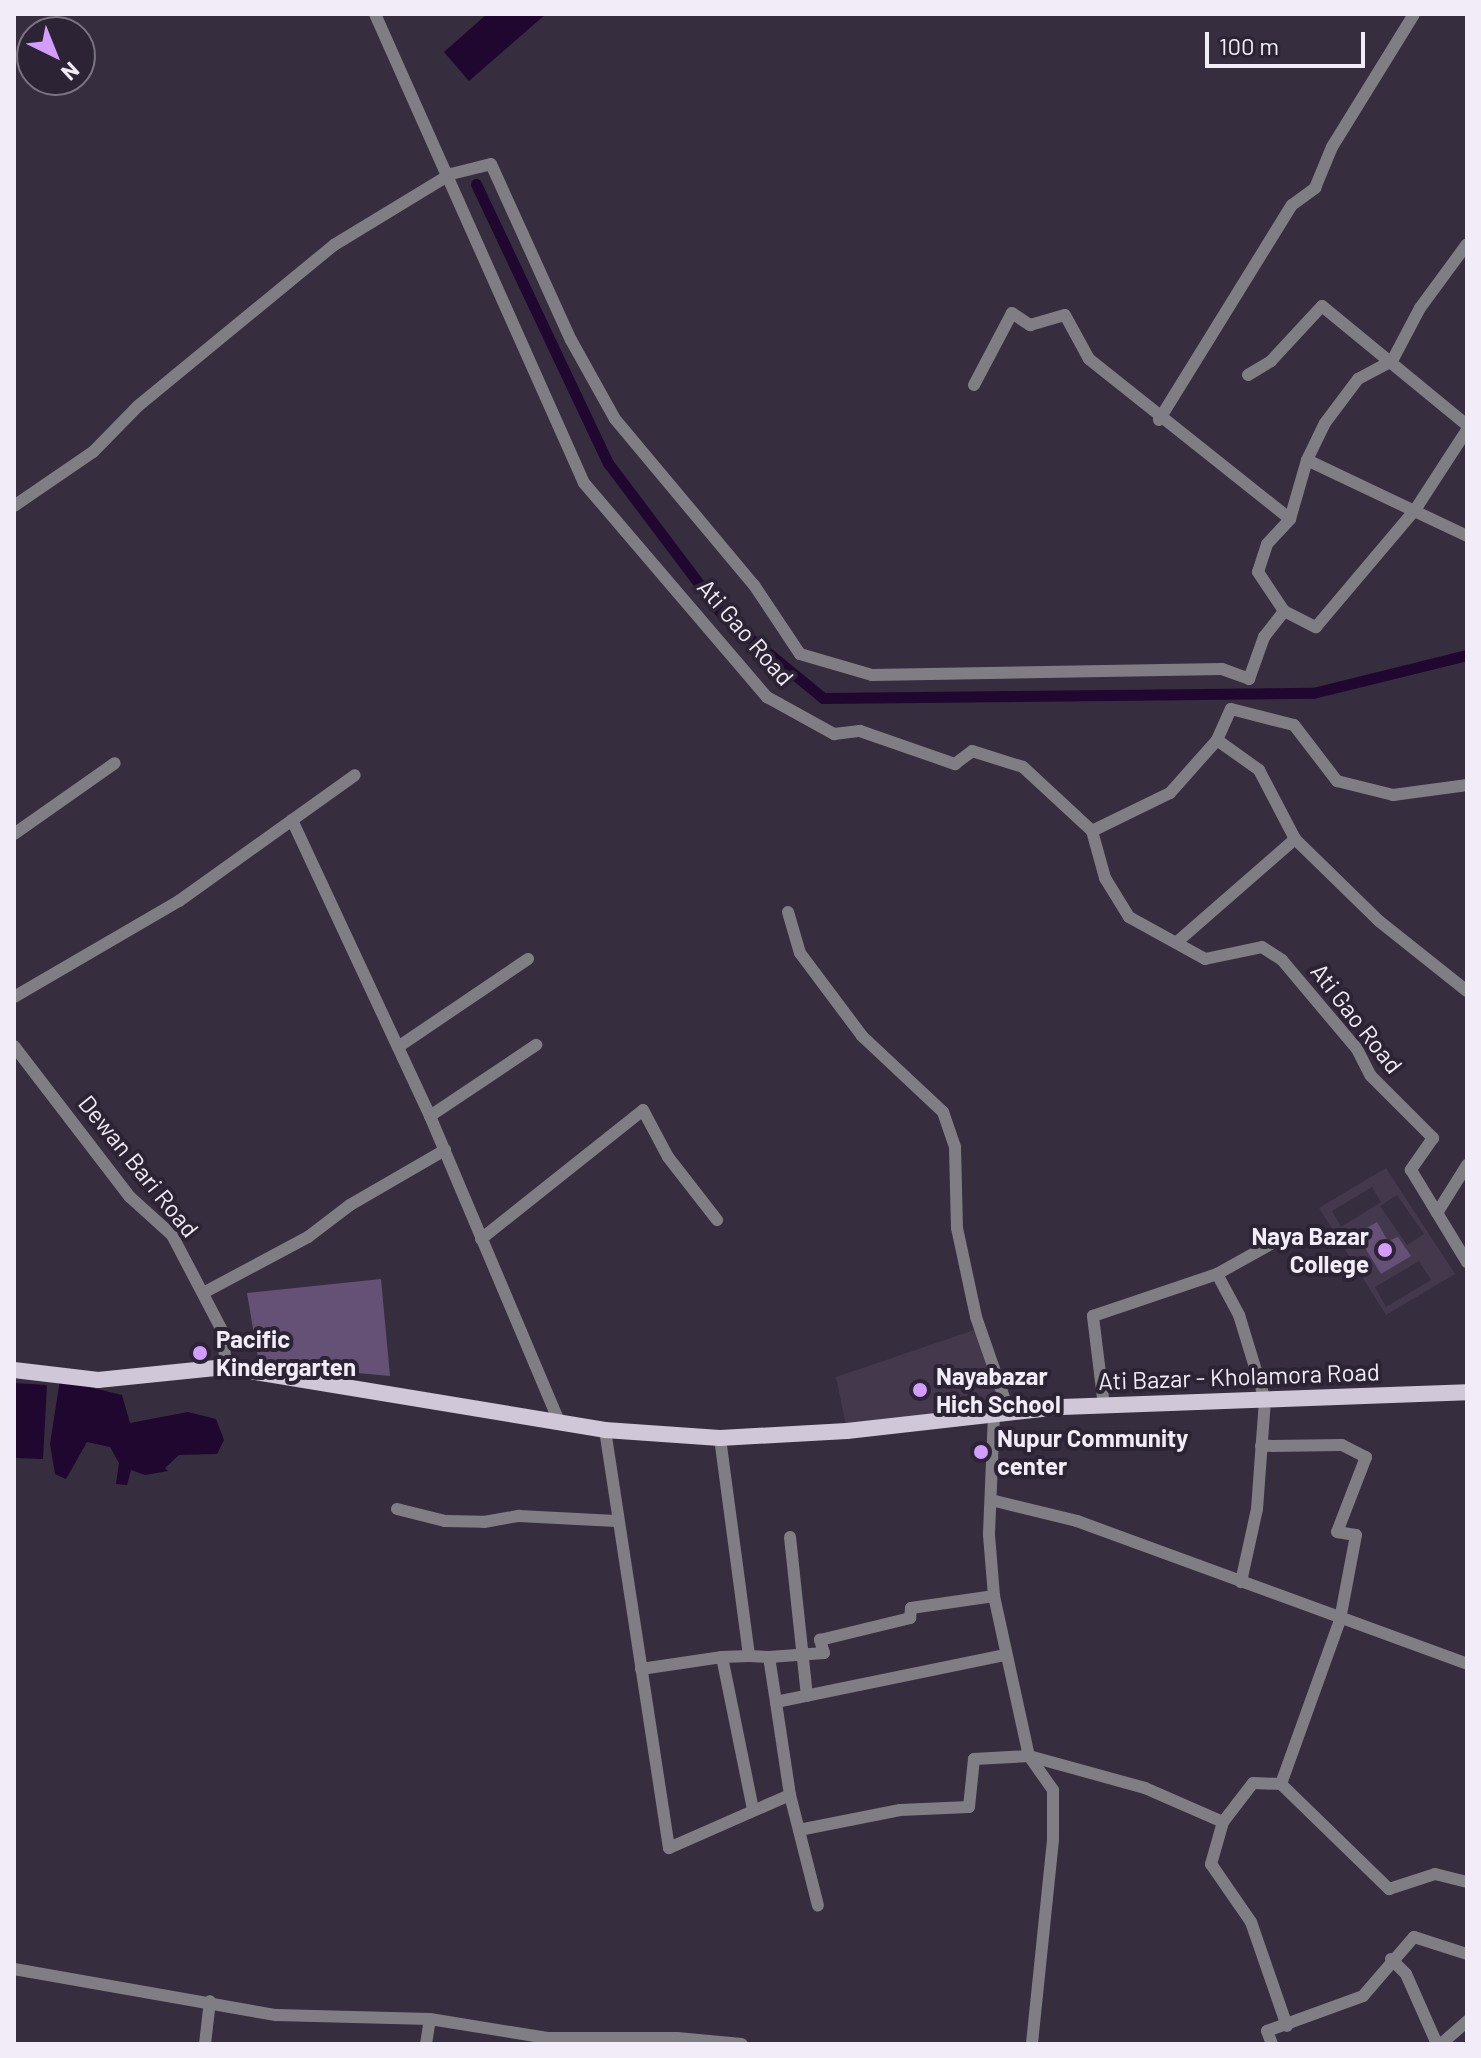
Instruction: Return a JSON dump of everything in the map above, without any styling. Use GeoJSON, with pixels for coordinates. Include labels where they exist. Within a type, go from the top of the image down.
{"type":"FeatureCollection","features":[{"type":"Feature","properties":{"kind":"main road","name":"Ati Bazar - Kholamora Road"},"geometry":{"type":"LineString","coordinates":[[14,1370],[98,1380],[225,1367],[605,1430],[720,1438],[847,1431],[1002,1413],[1104,1406],[1467,1392]]}},
{"type":"Feature","properties":{"kind":"street","name":"Ati Gao Road"},"geometry":{"type":"LineString","coordinates":[[375,14],[451,174],[584,483],[767,697],[834,734],[860,731],[955,764],[972,751],[1023,767],[1092,831],[1105,878],[1129,917],[1205,959],[1262,947],[1282,960],[1357,1049],[1371,1076],[1433,1138],[1411,1170],[1437,1213]]}},
{"type":"Feature","properties":{"kind":"street"},"geometry":{"type":"LineString","coordinates":[[1159,420],[1292,205],[1315,188],[1332,147],[1414,14]]}},
{"type":"Feature","properties":{"kind":"street"},"geometry":{"type":"LineString","coordinates":[[14,506],[93,452],[138,406],[334,245],[451,174],[476,165],[491,164],[497,171],[571,340],[615,419],[754,585],[800,654],[872,675],[1222,669],[1249,679],[1264,637],[1284,611]]}},
{"type":"Feature","properties":{"kind":"street"},"geometry":{"type":"LineString","coordinates":[[1248,375],[1271,361],[1322,306],[1392,361],[1467,428],[1415,510],[1316,627],[1284,611],[1258,572],[1267,544],[1290,519],[1307,460],[1325,423],[1358,379],[1392,361],[1420,308],[1467,244]]}},
{"type":"Feature","properties":{"kind":"street"},"geometry":{"type":"LineString","coordinates":[[974,385],[1012,313],[1030,325],[1065,315],[1089,359],[1159,420],[1290,519]]}},
{"type":"Feature","properties":{"kind":"street"},"geometry":{"type":"LineString","coordinates":[[1307,460],[1467,536]]}},
{"type":"Feature","properties":{"kind":"street"},"geometry":{"type":"LineString","coordinates":[[1092,831],[1170,793],[1217,740],[1231,709],[1294,725],[1337,781],[1393,795],[1467,785]]}},
{"type":"Feature","properties":{"kind":"street"},"geometry":{"type":"LineString","coordinates":[[1217,740],[1259,770],[1295,839],[1379,921],[1467,991]]}},
{"type":"Feature","properties":{"kind":"street"},"geometry":{"type":"LineString","coordinates":[[14,834],[115,763]]}},
{"type":"Feature","properties":{"kind":"street"},"geometry":{"type":"LineString","coordinates":[[14,997],[179,901],[355,775]]}},
{"type":"Feature","properties":{"kind":"street"},"geometry":{"type":"LineString","coordinates":[[292,820],[430,1116],[559,1422]]}},
{"type":"Feature","properties":{"kind":"street"},"geometry":{"type":"LineString","coordinates":[[1177,942],[1295,839]]}},
{"type":"Feature","properties":{"kind":"street"},"geometry":{"type":"LineString","coordinates":[[788,912],[800,953],[862,1036],[943,1112],[955,1147],[957,1228],[976,1317],[1002,1413],[991,1500],[994,1596],[1004,1655],[1029,1756],[1053,1790],[1052,1855],[1032,2044]]}},
{"type":"Feature","properties":{"kind":"street"},"geometry":{"type":"LineString","coordinates":[[398,1047],[528,959]]}},
{"type":"Feature","properties":{"kind":"street"},"geometry":{"type":"LineString","coordinates":[[430,1116],[536,1045]]}},
{"type":"Feature","properties":{"kind":"street","name":"Dewan Bari Road"},"geometry":{"type":"LineString","coordinates":[[14,1046],[130,1197],[172,1235],[205,1292],[224,1334],[225,1367]]}},
{"type":"Feature","properties":{"kind":"street"},"geometry":{"type":"LineString","coordinates":[[481,1239],[643,1110],[668,1157],[717,1220]]}},
{"type":"Feature","properties":{"kind":"street"},"geometry":{"type":"LineString","coordinates":[[205,1292],[308,1237],[350,1205],[445,1150]]}},
{"type":"Feature","properties":{"kind":"street"},"geometry":{"type":"LineString","coordinates":[[1467,1165],[1437,1213],[1467,1262]]}},
{"type":"Feature","properties":{"kind":"street"},"geometry":{"type":"LineString","coordinates":[[1104,1406],[1093,1316],[1217,1274],[1280,1239]]}},
{"type":"Feature","properties":{"kind":"street"},"geometry":{"type":"LineString","coordinates":[[1217,1274],[1239,1315],[1265,1400],[1257,1509],[1241,1582]]}},
{"type":"Feature","properties":{"kind":"street"},"geometry":{"type":"LineString","coordinates":[[605,1430],[616,1521],[669,1848],[790,1795]]}},
{"type":"Feature","properties":{"kind":"street"},"geometry":{"type":"LineString","coordinates":[[720,1438],[749,1656]]}},
{"type":"Feature","properties":{"kind":"street"},"geometry":{"type":"LineString","coordinates":[[1261,1446],[1342,1445],[1366,1457],[1337,1532],[1356,1535],[1340,1620],[1281,1784]]}},
{"type":"Feature","properties":{"kind":"street"},"geometry":{"type":"LineString","coordinates":[[991,1500],[1077,1521],[1340,1620],[1467,1664]]}},
{"type":"Feature","properties":{"kind":"street"},"geometry":{"type":"LineString","coordinates":[[397,1509],[445,1521],[484,1522],[519,1516],[616,1521]]}},
{"type":"Feature","properties":{"kind":"street"},"geometry":{"type":"LineString","coordinates":[[790,1537],[807,1696]]}},
{"type":"Feature","properties":{"kind":"street"},"geometry":{"type":"LineString","coordinates":[[641,1669],[722,1657],[824,1653],[820,1640],[910,1618],[911,1608],[994,1596]]}},
{"type":"Feature","properties":{"kind":"street"},"geometry":{"type":"LineString","coordinates":[[776,1702],[1004,1655]]}},
{"type":"Feature","properties":{"kind":"street"},"geometry":{"type":"LineString","coordinates":[[722,1657],[753,1810]]}},
{"type":"Feature","properties":{"kind":"street"},"geometry":{"type":"LineString","coordinates":[[769,1657],[790,1795],[818,1906]]}},
{"type":"Feature","properties":{"kind":"street"},"geometry":{"type":"LineString","coordinates":[[799,1830],[900,1810],[969,1807],[974,1759],[1029,1756],[1145,1788],[1223,1822]]}},
{"type":"Feature","properties":{"kind":"street"},"geometry":{"type":"LineString","coordinates":[[1287,2026],[1251,1922],[1211,1864],[1223,1822],[1253,1783],[1281,1784],[1389,1889],[1435,1874],[1467,1882]]}},
{"type":"Feature","properties":{"kind":"street"},"geometry":{"type":"LineString","coordinates":[[1272,2044],[1267,2031],[1363,1996],[1391,1959],[1414,1937],[1467,1954]]}},
{"type":"Feature","properties":{"kind":"street"},"geometry":{"type":"LineString","coordinates":[[1391,1959],[1406,1974],[1439,2044],[1467,2021]]}},
{"type":"Feature","properties":{"kind":"street"},"geometry":{"type":"LineString","coordinates":[[14,1969],[276,2015],[430,2019],[547,2038],[677,2038],[742,2044]]}},
{"type":"Feature","properties":{"kind":"street"},"geometry":{"type":"LineString","coordinates":[[205,2044],[210,2001]]}},
{"type":"Feature","properties":{"kind":"street"},"geometry":{"type":"LineString","coordinates":[[426,2044],[430,2019]]}},
{"type":"Feature","properties":{"kind":"shaded area"},"geometry":{"type":"Polygon","coordinates":[[[487,14],[546,14],[469,81],[444,52],[487,14]]]}},
{"type":"Feature","properties":{"kind":"shaded area"},"geometry":{"type":"Polygon","coordinates":[[[1386,1168],[1455,1274],[1386,1315],[1319,1208],[1386,1168]],[[1372,1187],[1332,1211],[1341,1227],[1381,1202],[1372,1187]],[[1397,1195],[1380,1206],[1407,1245],[1424,1234],[1397,1195]],[[1419,1261],[1375,1287],[1386,1307],[1431,1280],[1419,1261]]]}},
{"type":"Feature","properties":{"kind":"shaded area"},"geometry":{"type":"Polygon","coordinates":[[[1377,1222],[1388,1241],[1398,1237],[1411,1256],[1381,1274],[1362,1243],[1365,1229],[1377,1222]]]}},
{"type":"Feature","properties":{"kind":"shaded area"},"geometry":{"type":"Polygon","coordinates":[[[381,1279],[390,1376],[259,1364],[247,1293],[381,1279]]]}},
{"type":"Feature","properties":{"kind":"shaded area","name":"Nayabazar Hich School"},"geometry":{"type":"Polygon","coordinates":[[[980,1328],[1009,1412],[847,1431],[836,1377],[980,1328]]]}},
{"type":"Feature","properties":{"kind":"shaded area"},"geometry":{"type":"Polygon","coordinates":[[[60,1380],[122,1395],[130,1423],[188,1412],[216,1419],[224,1440],[217,1454],[179,1455],[165,1468],[168,1471],[145,1475],[131,1470],[127,1485],[116,1484],[119,1463],[110,1447],[87,1442],[66,1479],[55,1474],[50,1444],[60,1380]]]}},
{"type":"Feature","properties":{"kind":"shaded area"},"geometry":{"type":"Polygon","coordinates":[[[14,1383],[47,1385],[43,1459],[14,1458],[14,1383]]]}},
{"type":"Feature","properties":{"kind":"waterway"},"geometry":{"type":"LineString","coordinates":[[476,184],[608,463],[724,617],[823,698],[1313,693],[1467,655]]}},
{"type":"Feature","properties":{"kind":"place","name":"Naya Bazar College"},"geometry":{"type":"Point","coordinates":[1385,1250]}},
{"type":"Feature","properties":{"kind":"place","name":"Pacific Kindergarten"},"geometry":{"type":"Point","coordinates":[200,1353]}},
{"type":"Feature","properties":{"kind":"place","name":"Nayabazar Hich School"},"geometry":{"type":"Point","coordinates":[920,1390]}},
{"type":"Feature","properties":{"kind":"place","name":"Nupur Community center"},"geometry":{"type":"Point","coordinates":[981,1452]}}]}
